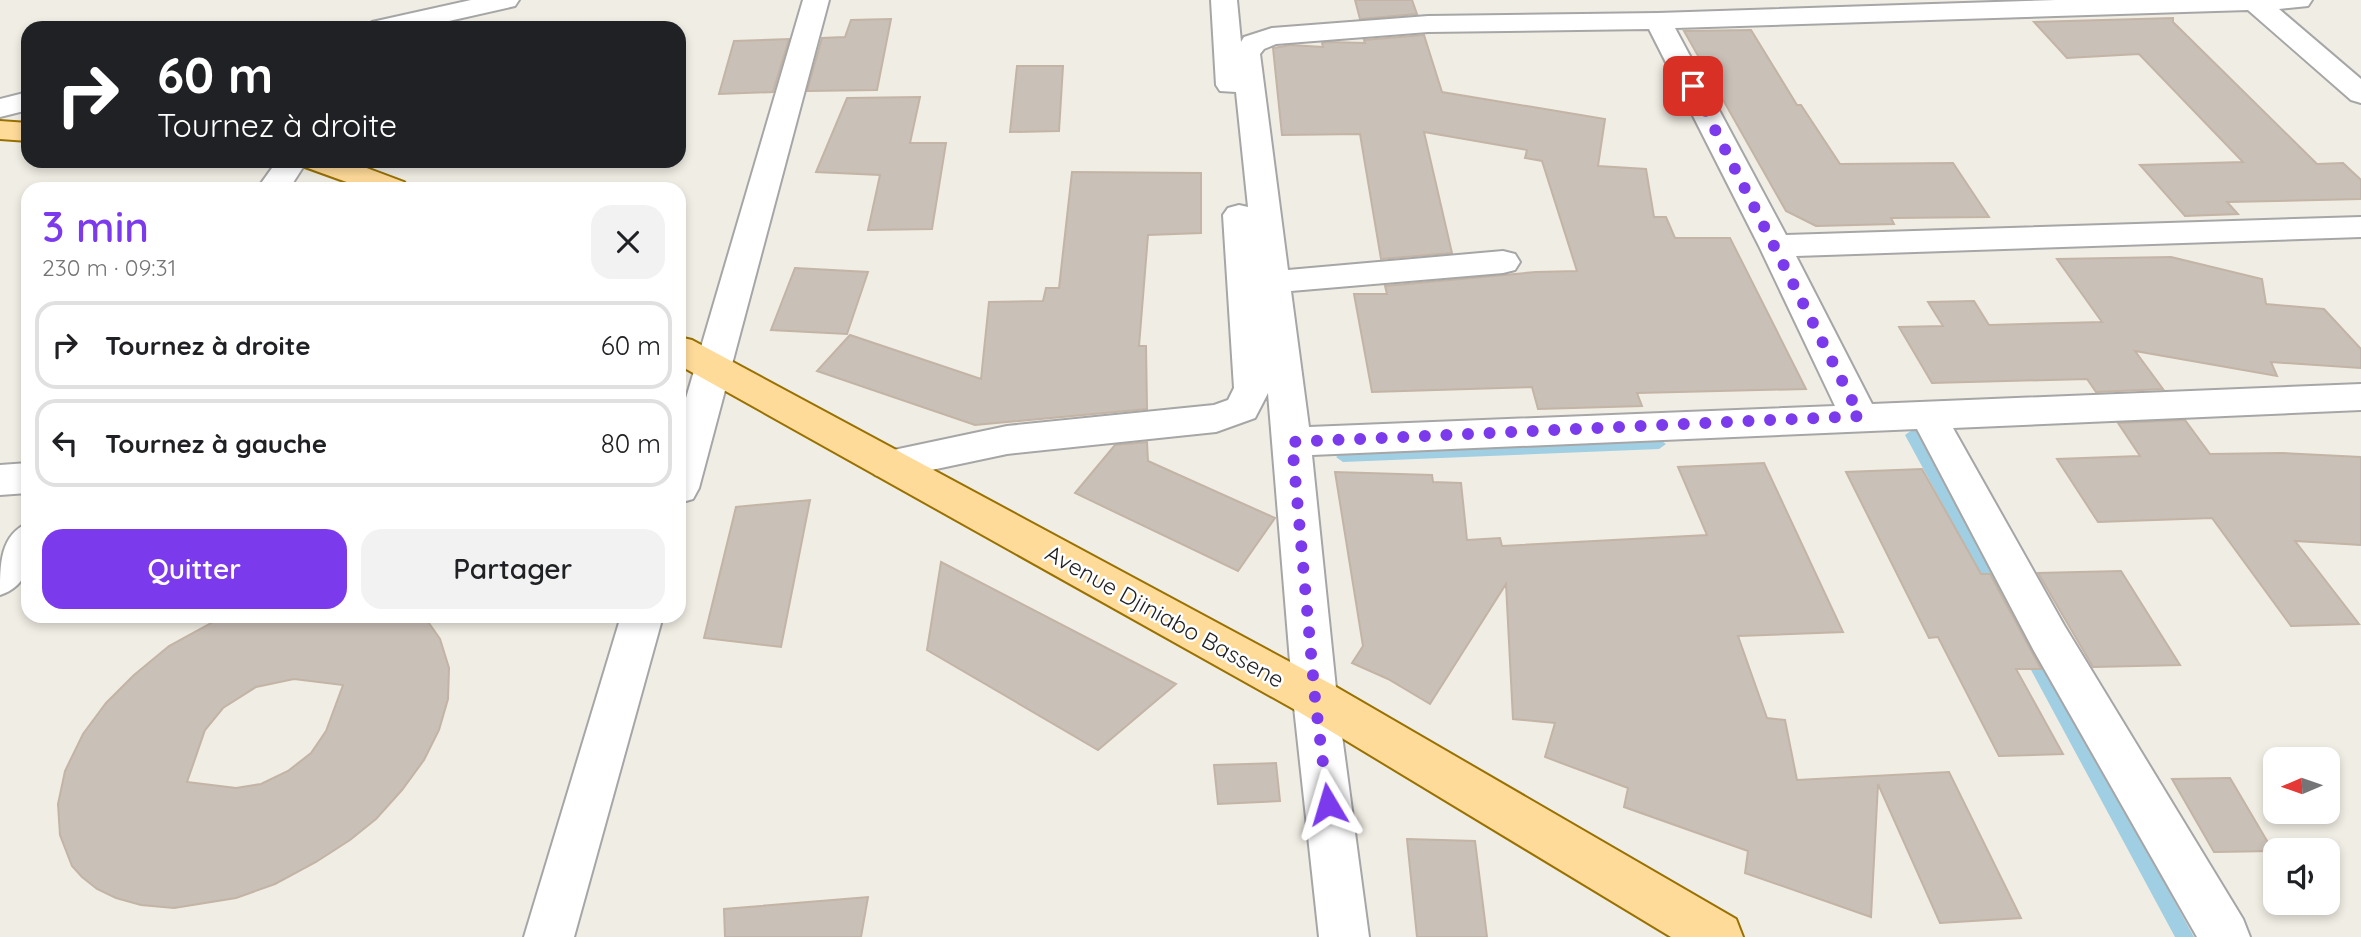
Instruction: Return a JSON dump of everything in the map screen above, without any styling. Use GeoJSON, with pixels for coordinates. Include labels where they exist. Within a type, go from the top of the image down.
{"type":"FeatureCollection","features":[{"type":"Feature","properties":{"kind":"main road"},"geometry":{"type":"LineString","coordinates":[[0,130],[21,132]]}},
{"type":"Feature","properties":{"kind":"main road"},"geometry":{"type":"LineString","coordinates":[[339,168],[376,182]]}},
{"type":"Feature","properties":{"kind":"main road","name":"Avenue Djiniabo Bassene"},"geometry":{"type":"LineString","coordinates":[[696,359],[1315,698],[1718,937]]}},
{"type":"Feature","properties":{"kind":"street"},"geometry":{"type":"LineString","coordinates":[[415,21],[506,0]]}},
{"type":"Feature","properties":{"kind":"street"},"geometry":{"type":"LineString","coordinates":[[686,435],[696,359],[816,0]]}},
{"type":"Feature","properties":{"kind":"street"},"geometry":{"type":"LineString","coordinates":[[889,465],[1007,440],[1216,418],[1242,409],[1252,388],[1224,0]]}},
{"type":"Feature","properties":{"kind":"street"},"geometry":{"type":"LineString","coordinates":[[1344,937],[1315,698],[1292,442],[1246,52],[1254,43],[1272,36],[1428,24],[1658,21],[2086,4],[2299,0]]}},
{"type":"Feature","properties":{"kind":"street"},"geometry":{"type":"LineString","coordinates":[[2254,1],[2361,94]]}},
{"type":"Feature","properties":{"kind":"street"},"geometry":{"type":"LineString","coordinates":[[1658,21],[1776,246],[1860,416]]}},
{"type":"Feature","properties":{"kind":"street"},"geometry":{"type":"LineString","coordinates":[[0,108],[21,103]]}},
{"type":"Feature","properties":{"kind":"street"},"geometry":{"type":"LineString","coordinates":[[1776,246],[2361,227]]}},
{"type":"Feature","properties":{"kind":"street"},"geometry":{"type":"LineString","coordinates":[[1272,282],[1503,262]]}},
{"type":"Feature","properties":{"kind":"street"},"geometry":{"type":"LineString","coordinates":[[1292,442],[2361,397]]}},
{"type":"Feature","properties":{"kind":"street"},"geometry":{"type":"LineString","coordinates":[[1927,414],[2049,638],[2225,937]]}},
{"type":"Feature","properties":{"kind":"street"},"geometry":{"type":"LineString","coordinates":[[0,480],[21,478]]}},
{"type":"Feature","properties":{"kind":"street"},"geometry":{"type":"LineString","coordinates":[[0,578],[21,549]]}},
{"type":"Feature","properties":{"kind":"street"},"geometry":{"type":"LineString","coordinates":[[549,937],[640,623]]}},
{"type":"Feature","properties":{"kind":"building"},"geometry":{"type":"Polygon","coordinates":[[[1355,0],[1412,0],[1417,14],[1360,19],[1355,0]]]}},
{"type":"Feature","properties":{"kind":"building"},"geometry":{"type":"Polygon","coordinates":[[[2173,18],[2173,22],[2317,164],[2343,163],[2361,180],[2361,199],[2227,202],[2238,214],[2185,216],[2140,165],[2243,162],[2139,54],[2067,58],[2034,22],[2173,18]]]}},
{"type":"Feature","properties":{"kind":"building"},"geometry":{"type":"Polygon","coordinates":[[[891,19],[877,90],[807,91],[822,38],[845,37],[851,20],[891,19]]]}},
{"type":"Feature","properties":{"kind":"building"},"geometry":{"type":"Polygon","coordinates":[[[1751,30],[1797,105],[1801,105],[1840,164],[1953,163],[1989,217],[1891,218],[1894,224],[1816,226],[1786,211],[1684,31],[1751,30]]]}},
{"type":"Feature","properties":{"kind":"building"},"geometry":{"type":"Polygon","coordinates":[[[1424,35],[1442,92],[1605,119],[1598,166],[1646,169],[1654,217],[1666,217],[1675,238],[1730,238],[1806,389],[1637,393],[1642,406],[1538,409],[1532,387],[1372,392],[1354,294],[1387,294],[1385,286],[1536,272],[1577,271],[1542,161],[1525,158],[1527,150],[1424,132],[1452,253],[1381,259],[1360,134],[1282,135],[1273,48],[1291,45],[1323,47],[1322,43],[1329,42],[1365,43],[1364,40],[1424,35]]]}},
{"type":"Feature","properties":{"kind":"building"},"geometry":{"type":"Polygon","coordinates":[[[789,39],[773,92],[719,94],[734,41],[789,39]]]}},
{"type":"Feature","properties":{"kind":"building"},"geometry":{"type":"Polygon","coordinates":[[[1017,66],[1063,66],[1059,131],[1010,132],[1017,66]]]}},
{"type":"Feature","properties":{"kind":"building"},"geometry":{"type":"Polygon","coordinates":[[[920,97],[910,143],[946,143],[932,229],[868,230],[880,175],[816,172],[847,98],[920,97]]]}},
{"type":"Feature","properties":{"kind":"building"},"geometry":{"type":"Polygon","coordinates":[[[1072,172],[1201,173],[1201,233],[1148,235],[1139,346],[1146,346],[1147,409],[975,425],[817,371],[850,335],[981,379],[989,302],[1043,301],[1046,288],[1059,288],[1072,172]]]}},
{"type":"Feature","properties":{"kind":"building"},"geometry":{"type":"Polygon","coordinates":[[[2171,257],[2262,279],[2266,304],[2324,309],[2361,349],[2361,368],[2271,362],[2277,376],[2135,351],[2163,389],[2096,392],[2087,379],[1932,383],[1899,327],[1943,326],[1928,302],[1974,301],[1989,325],[2102,322],[2057,259],[2171,257]]]}},
{"type":"Feature","properties":{"kind":"building"},"geometry":{"type":"Polygon","coordinates":[[[795,268],[868,272],[847,334],[771,330],[795,268]]]}},
{"type":"Feature","properties":{"kind":"building"},"geometry":{"type":"Polygon","coordinates":[[[2185,420],[2210,454],[2282,453],[2361,457],[2361,545],[2295,541],[2359,624],[2291,626],[2212,518],[2098,522],[2057,459],[2140,456],[2118,423],[2185,420]]]}},
{"type":"Feature","properties":{"kind":"building"},"geometry":{"type":"Polygon","coordinates":[[[1147,442],[1148,461],[1275,518],[1238,571],[1075,493],[1115,445],[1147,442]]]}},
{"type":"Feature","properties":{"kind":"building"},"geometry":{"type":"Polygon","coordinates":[[[1764,463],[1843,632],[1738,636],[1767,718],[1785,720],[1797,780],[1949,772],[2021,918],[1940,923],[1878,784],[1871,917],[1745,873],[1748,851],[1624,807],[1628,788],[1545,757],[1555,723],[1513,719],[1506,584],[1430,704],[1388,679],[1352,663],[1363,646],[1335,472],[1432,475],[1433,482],[1461,483],[1467,540],[1500,538],[1502,546],[1707,535],[1678,467],[1764,463]]]}},
{"type":"Feature","properties":{"kind":"building"},"geometry":{"type":"Polygon","coordinates":[[[1922,469],[1981,574],[1990,574],[2041,669],[2016,669],[2063,754],[1999,756],[1938,637],[1929,638],[1846,472],[1922,469]]]}},
{"type":"Feature","properties":{"kind":"building"},"geometry":{"type":"Polygon","coordinates":[[[810,500],[781,647],[704,638],[736,507],[810,500]]]}},
{"type":"Feature","properties":{"kind":"building"},"geometry":{"type":"Polygon","coordinates":[[[941,562],[1176,684],[1098,750],[927,650],[941,562]]]}},
{"type":"Feature","properties":{"kind":"building"},"geometry":{"type":"Polygon","coordinates":[[[2121,571],[2180,665],[2093,667],[2038,573],[2121,571]]]}},
{"type":"Feature","properties":{"kind":"building"},"geometry":{"type":"Polygon","coordinates":[[[211,623],[429,623],[440,639],[449,668],[448,699],[439,730],[424,760],[376,819],[316,862],[275,884],[236,898],[174,908],[141,905],[97,889],[72,866],[60,835],[58,804],[65,771],[83,734],[106,703],[169,646],[211,623]],[[294,679],[256,687],[223,708],[205,730],[187,782],[236,788],[261,784],[288,771],[311,753],[326,731],[343,685],[294,679]]]}},
{"type":"Feature","properties":{"kind":"building"},"geometry":{"type":"Polygon","coordinates":[[[1276,763],[1280,801],[1218,804],[1214,765],[1276,763]]]}},
{"type":"Feature","properties":{"kind":"building"},"geometry":{"type":"Polygon","coordinates":[[[2230,778],[2265,838],[2263,838],[2263,851],[2214,852],[2172,779],[2230,778]]]}},
{"type":"Feature","properties":{"kind":"building"},"geometry":{"type":"Polygon","coordinates":[[[1407,839],[1475,841],[1487,937],[1417,937],[1407,839]]]}},
{"type":"Feature","properties":{"kind":"building"},"geometry":{"type":"Polygon","coordinates":[[[868,897],[861,937],[725,937],[724,909],[868,897]]]}},
{"type":"Feature","properties":{"kind":"waterway"},"geometry":{"type":"LineString","coordinates":[[1912,435],[1995,588]]}},
{"type":"Feature","properties":{"kind":"waterway"},"geometry":{"type":"LineString","coordinates":[[1343,457],[1659,444]]}},
{"type":"Feature","properties":{"kind":"waterway"},"geometry":{"type":"LineString","coordinates":[[2030,652],[2185,937]]}},
{"type":"Feature","properties":{"kind":"route"},"geometry":{"type":"LineString","coordinates":[[1328,804],[1315,698],[1292,442],[1860,416],[1693,86]]}}]}
